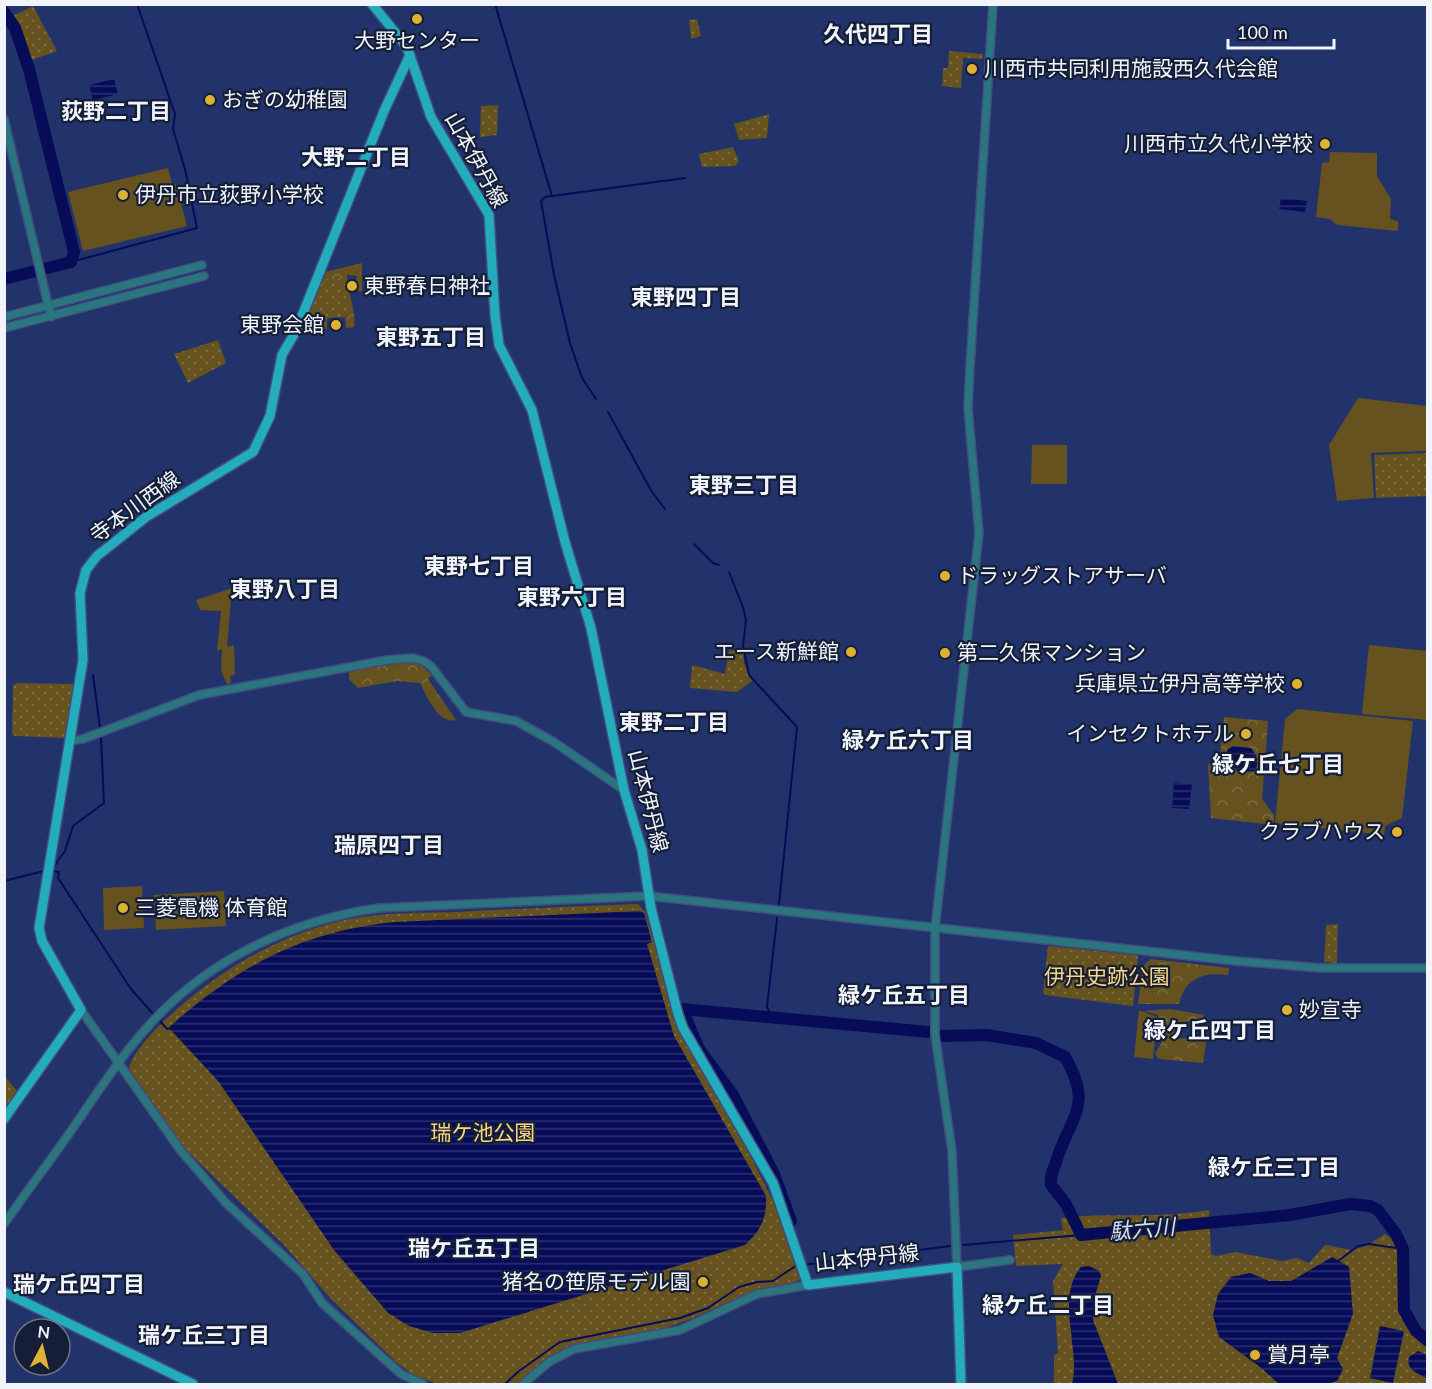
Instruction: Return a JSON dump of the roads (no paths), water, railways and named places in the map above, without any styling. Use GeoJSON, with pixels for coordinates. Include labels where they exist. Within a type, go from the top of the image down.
{"type":"FeatureCollection","features":[{"type":"Feature","properties":{"kind":"main road","name":"山本伊丹線"},"geometry":{"type":"LineString","coordinates":[[372,4],[402,40],[410,55],[431,117],[489,215],[499,345],[534,418],[565,542],[597,651],[624,790],[642,850],[650,896],[683,1028],[773,1183],[808,1285],[957,1267]]}},
{"type":"Feature","properties":{"kind":"main road","name":"寺本川西線"},"geometry":{"type":"LineString","coordinates":[[81,1010],[40,935],[39,922],[83,660],[80,600],[86,570],[97,556],[146,517],[253,452],[270,416],[282,355],[296,331],[384,111],[410,55]]}},
{"type":"Feature","properties":{"kind":"main road"},"geometry":{"type":"LineString","coordinates":[[4,1119],[81,1010]]}},
{"type":"Feature","properties":{"kind":"main road"},"geometry":{"type":"LineString","coordinates":[[957,1267],[961,1384]]}},
{"type":"Feature","properties":{"kind":"main road"},"geometry":{"type":"LineString","coordinates":[[4,1292],[193,1384]]}},
{"type":"Feature","properties":{"kind":"street"},"geometry":{"type":"LineString","coordinates":[[993,4],[969,398],[979,533],[935,929],[935,1033],[952,1151],[957,1267],[1010,1260]]}},
{"type":"Feature","properties":{"kind":"street"},"geometry":{"type":"LineString","coordinates":[[4,119],[51,317]]}},
{"type":"Feature","properties":{"kind":"street"},"geometry":{"type":"LineString","coordinates":[[4,317],[202,265]]}},
{"type":"Feature","properties":{"kind":"street"},"geometry":{"type":"LineString","coordinates":[[4,328],[204,276]]}},
{"type":"Feature","properties":{"kind":"street"},"geometry":{"type":"LineString","coordinates":[[69,741],[83,739],[199,695],[387,660],[413,658],[431,666],[466,712],[516,722],[554,742],[624,790]]}},
{"type":"Feature","properties":{"kind":"street"},"geometry":{"type":"LineString","coordinates":[[4,1224],[119,1062],[165,1009],[209,973],[269,938],[323,919],[379,908],[650,896],[935,929],[1320,968],[1428,968]]}},
{"type":"Feature","properties":{"kind":"street"},"geometry":{"type":"LineString","coordinates":[[81,1010],[181,1151],[226,1203],[303,1274],[330,1310],[401,1374],[423,1384]]}},
{"type":"Feature","properties":{"kind":"street"},"geometry":{"type":"LineString","coordinates":[[523,1384],[549,1362],[574,1349],[680,1330],[757,1294],[808,1285]]}},
{"type":"Feature","properties":{"kind":"waterway"},"geometry":{"type":"LineString","coordinates":[[71,262],[197,228],[185,169],[173,129],[175,114],[137,4]]}},
{"type":"Feature","properties":{"kind":"waterway"},"geometry":{"type":"LineString","coordinates":[[495,4],[552,196]]}},
{"type":"Feature","properties":{"kind":"waterway"},"geometry":{"type":"LineString","coordinates":[[4,12],[15,28],[29,69],[74,252],[71,262],[4,279]]}},
{"type":"Feature","properties":{"kind":"waterway"},"geometry":{"type":"LineString","coordinates":[[596,399],[582,378],[570,343],[554,275],[541,201],[545,197],[685,178]]}},
{"type":"Feature","properties":{"kind":"waterway"},"geometry":{"type":"LineString","coordinates":[[608,412],[652,492],[665,509]]}},
{"type":"Feature","properties":{"kind":"waterway"},"geometry":{"type":"LineString","coordinates":[[694,544],[713,563],[719,565]]}},
{"type":"Feature","properties":{"kind":"waterway"},"geometry":{"type":"LineString","coordinates":[[729,572],[746,620],[743,646],[749,675],[797,727],[779,904]]}},
{"type":"Feature","properties":{"kind":"waterway"},"geometry":{"type":"LineString","coordinates":[[93,675],[100,728]]}},
{"type":"Feature","properties":{"kind":"waterway"},"geometry":{"type":"LineString","coordinates":[[52,869],[65,851],[73,826],[104,803],[101,737]]}},
{"type":"Feature","properties":{"kind":"waterway"},"geometry":{"type":"LineString","coordinates":[[4,881],[44,871]]}},
{"type":"Feature","properties":{"kind":"waterway"},"geometry":{"type":"LineString","coordinates":[[50,871],[59,872],[58,878],[131,989],[155,1016]]}},
{"type":"Feature","properties":{"kind":"waterway"},"geometry":{"type":"LineString","coordinates":[[772,1016],[767,1007],[777,918]]}},
{"type":"Feature","properties":{"kind":"waterway","name":"駄六川"},"geometry":{"type":"LineString","coordinates":[[791,1221],[774,1174],[733,1095],[699,1049],[682,1009],[928,1032]]}},
{"type":"Feature","properties":{"kind":"waterway"},"geometry":{"type":"LineString","coordinates":[[159,1020],[167,1029]]}},
{"type":"Feature","properties":{"kind":"waterway","name":"駄六川"},"geometry":{"type":"LineString","coordinates":[[941,1036],[987,1035],[1036,1043],[1065,1057],[1074,1074],[1079,1100],[1073,1122],[1053,1171],[1051,1185],[1066,1204],[1081,1235],[1290,1215],[1350,1204],[1370,1206],[1378,1210],[1396,1234],[1403,1249],[1404,1310],[1416,1331],[1428,1341]]}},
{"type":"Feature","properties":{"kind":"waterway"},"geometry":{"type":"LineString","coordinates":[[963,1245],[1081,1235]]}},
{"type":"Feature","properties":{"kind":"waterway"},"geometry":{"type":"LineString","coordinates":[[1338,1261],[1358,1246],[1369,1244],[1403,1249]]}},
{"type":"Feature","properties":{"kind":"waterway"},"geometry":{"type":"LineString","coordinates":[[803,1265],[950,1246]]}},
{"type":"Feature","properties":{"kind":"waterway"},"geometry":{"type":"LineString","coordinates":[[505,1384],[519,1371],[560,1342],[680,1318],[708,1308],[739,1287],[773,1281],[797,1265]]}},
{"type":"Feature","properties":{"kind":"place","name":"大野センター"},"geometry":{"type":"Point","coordinates":[417,19]}},
{"type":"Feature","properties":{"kind":"place","name":"川西市共同利用施設西久代会館"},"geometry":{"type":"Point","coordinates":[972,69]}},
{"type":"Feature","properties":{"kind":"place","name":"おぎの幼稚園"},"geometry":{"type":"Point","coordinates":[210,100]}},
{"type":"Feature","properties":{"kind":"place","name":"川西市立久代小学校"},"geometry":{"type":"Point","coordinates":[1325,144]}},
{"type":"Feature","properties":{"kind":"place","name":"伊丹市立荻野小学校"},"geometry":{"type":"Point","coordinates":[123,195]}},
{"type":"Feature","properties":{"kind":"place","name":"東野春日神社"},"geometry":{"type":"Point","coordinates":[352,286]}},
{"type":"Feature","properties":{"kind":"place","name":"東野会館"},"geometry":{"type":"Point","coordinates":[336,325]}},
{"type":"Feature","properties":{"kind":"place","name":"ドラッグストアサーバ"},"geometry":{"type":"Point","coordinates":[945,576]}},
{"type":"Feature","properties":{"kind":"place","name":"エース新鮮館"},"geometry":{"type":"Point","coordinates":[851,652]}},
{"type":"Feature","properties":{"kind":"place","name":"第二久保マンション"},"geometry":{"type":"Point","coordinates":[945,653]}},
{"type":"Feature","properties":{"kind":"place","name":"兵庫県立伊丹高等学校"},"geometry":{"type":"Point","coordinates":[1297,684]}},
{"type":"Feature","properties":{"kind":"place","name":"インセクトホテル"},"geometry":{"type":"Point","coordinates":[1246,734]}},
{"type":"Feature","properties":{"kind":"place","name":"クラブハウス"},"geometry":{"type":"Point","coordinates":[1397,832]}},
{"type":"Feature","properties":{"kind":"place","name":"三菱電機 体育館"},"geometry":{"type":"Point","coordinates":[123,908]}},
{"type":"Feature","properties":{"kind":"place","name":"妙宣寺"},"geometry":{"type":"Point","coordinates":[1287,1010]}},
{"type":"Feature","properties":{"kind":"place","name":"猪名の笹原モデル園"},"geometry":{"type":"Point","coordinates":[703,1282]}},
{"type":"Feature","properties":{"kind":"place","name":"賞月亭"},"geometry":{"type":"Point","coordinates":[1255,1355]}},
{"type":"Feature","properties":{"kind":"district","name":"久代四丁目"},"geometry":{"type":"Point","coordinates":[878,34]}},
{"type":"Feature","properties":{"kind":"district","name":"荻野二丁目"},"geometry":{"type":"Point","coordinates":[116,111]}},
{"type":"Feature","properties":{"kind":"district","name":"大野二丁目"},"geometry":{"type":"Point","coordinates":[356,157]}},
{"type":"Feature","properties":{"kind":"district","name":"東野四丁目"},"geometry":{"type":"Point","coordinates":[686,297]}},
{"type":"Feature","properties":{"kind":"district","name":"東野五丁目"},"geometry":{"type":"Point","coordinates":[431,337]}},
{"type":"Feature","properties":{"kind":"district","name":"東野三丁目"},"geometry":{"type":"Point","coordinates":[744,485]}},
{"type":"Feature","properties":{"kind":"district","name":"東野七丁目"},"geometry":{"type":"Point","coordinates":[479,566]}},
{"type":"Feature","properties":{"kind":"district","name":"東野八丁目"},"geometry":{"type":"Point","coordinates":[285,589]}},
{"type":"Feature","properties":{"kind":"district","name":"東野六丁目"},"geometry":{"type":"Point","coordinates":[572,597]}},
{"type":"Feature","properties":{"kind":"district","name":"東野二丁目"},"geometry":{"type":"Point","coordinates":[674,722]}},
{"type":"Feature","properties":{"kind":"district","name":"緑ケ丘六丁目"},"geometry":{"type":"Point","coordinates":[908,740]}},
{"type":"Feature","properties":{"kind":"district","name":"緑ケ丘七丁目"},"geometry":{"type":"Point","coordinates":[1278,764]}},
{"type":"Feature","properties":{"kind":"district","name":"瑞原四丁目"},"geometry":{"type":"Point","coordinates":[389,845]}},
{"type":"Feature","properties":{"kind":"district","name":"緑ケ丘五丁目"},"geometry":{"type":"Point","coordinates":[904,995]}},
{"type":"Feature","properties":{"kind":"district","name":"緑ケ丘四丁目"},"geometry":{"type":"Point","coordinates":[1210,1030]}},
{"type":"Feature","properties":{"kind":"district","name":"緑ケ丘三丁目"},"geometry":{"type":"Point","coordinates":[1274,1167]}},
{"type":"Feature","properties":{"kind":"district","name":"瑞ケ丘五丁目"},"geometry":{"type":"Point","coordinates":[474,1248]}},
{"type":"Feature","properties":{"kind":"district","name":"瑞ケ丘四丁目"},"geometry":{"type":"Point","coordinates":[79,1284]}},
{"type":"Feature","properties":{"kind":"district","name":"緑ケ丘二丁目"},"geometry":{"type":"Point","coordinates":[1048,1305]}},
{"type":"Feature","properties":{"kind":"district","name":"瑞ケ丘三丁目"},"geometry":{"type":"Point","coordinates":[204,1335]}},
{"type":"Feature","properties":{"kind":"park label","name":"伊丹史跡公園"},"geometry":{"type":"Point","coordinates":[1107,977]}},
{"type":"Feature","properties":{"kind":"park label","name":"瑞ケ池公園"},"geometry":{"type":"Point","coordinates":[483,1133]}}]}
